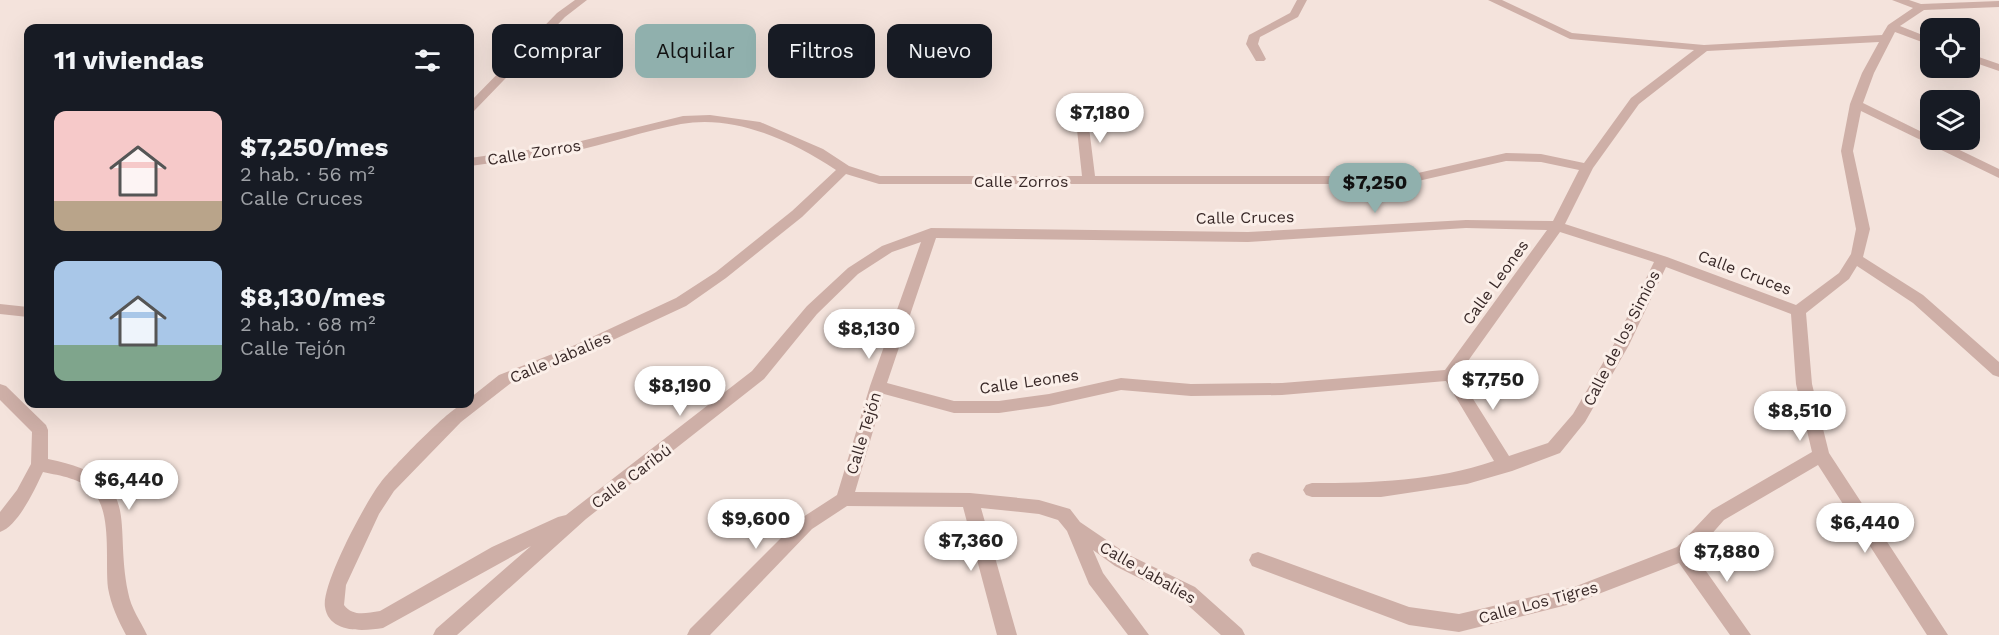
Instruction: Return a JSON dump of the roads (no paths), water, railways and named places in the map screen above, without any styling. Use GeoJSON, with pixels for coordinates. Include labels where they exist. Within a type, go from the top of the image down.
{"type":"FeatureCollection","features":[{"type":"Feature","properties":{"kind":"street"},"geometry":{"type":"LineString","coordinates":[[474,104],[561,15],[582,0]]}},
{"type":"Feature","properties":{"kind":"street"},"geometry":{"type":"LineString","coordinates":[[1260,59],[1252,44],[1255,35],[1294,15],[1302,0]]}},
{"type":"Feature","properties":{"kind":"street"},"geometry":{"type":"LineString","coordinates":[[1493,0],[1570,36],[1704,48],[1889,33],[1920,40]]}},
{"type":"Feature","properties":{"kind":"street"},"geometry":{"type":"LineString","coordinates":[[1897,0],[1921,6],[1999,4]]}},
{"type":"Feature","properties":{"kind":"street"},"geometry":{"type":"LineString","coordinates":[[1921,6],[1889,33],[1868,73],[1856,104],[1847,151],[1863,229],[1855,258],[1844,276],[1798,311],[1798,356],[1807,405],[1821,455],[1938,635]]}},
{"type":"Feature","properties":{"kind":"street","name":"Calle Leones"},"geometry":{"type":"LineString","coordinates":[[878,386],[954,407],[999,407],[1049,400],[1121,384],[1191,390],[1282,389],[1450,375],[1557,226],[1587,168],[1635,101],[1704,48]]}},
{"type":"Feature","properties":{"kind":"street"},"geometry":{"type":"LineString","coordinates":[[1980,61],[1999,68]]}},
{"type":"Feature","properties":{"kind":"street"},"geometry":{"type":"LineString","coordinates":[[1856,104],[1999,174]]}},
{"type":"Feature","properties":{"kind":"street"},"geometry":{"type":"LineString","coordinates":[[1081,111],[1089,180]]}},
{"type":"Feature","properties":{"kind":"street","name":"Calle Zorros"},"geometry":{"type":"LineString","coordinates":[[474,161],[569,148],[683,120],[710,119],[756,125],[818,152],[844,170],[879,180],[909,182],[1371,180],[1418,177],[1515,156],[1541,158],[1587,168]]}},
{"type":"Feature","properties":{"kind":"street","name":"Calle Jabalies"},"geometry":{"type":"LineString","coordinates":[[474,403],[505,379],[591,344],[681,302],[721,275],[797,214],[844,170]]}},
{"type":"Feature","properties":{"kind":"street","name":"Calle Cruces"},"geometry":{"type":"LineString","coordinates":[[931,232],[1248,237],[1466,224],[1557,226],[1662,260],[1798,311]]}},
{"type":"Feature","properties":{"kind":"street","name":"Calle Caribú"},"geometry":{"type":"LineString","coordinates":[[443,635],[580,514],[759,375],[812,310],[853,271],[887,249],[931,232]]}},
{"type":"Feature","properties":{"kind":"street","name":"Calle Tejón"},"geometry":{"type":"LineString","coordinates":[[843,499],[878,386],[931,232]]}},
{"type":"Feature","properties":{"kind":"street"},"geometry":{"type":"LineString","coordinates":[[1855,258],[1918,299],[1999,371]]}},
{"type":"Feature","properties":{"kind":"street","name":"Calle de los Simios"},"geometry":{"type":"LineString","coordinates":[[1312,490],[1381,490],[1467,477],[1506,466],[1554,448],[1579,418],[1621,345],[1662,260]]}},
{"type":"Feature","properties":{"kind":"street"},"geometry":{"type":"LineString","coordinates":[[0,309],[24,312]]}},
{"type":"Feature","properties":{"kind":"street"},"geometry":{"type":"LineString","coordinates":[[1450,375],[1506,466]]}},
{"type":"Feature","properties":{"kind":"street"},"geometry":{"type":"LineString","coordinates":[[0,390],[40,430],[39,464],[23,495],[0,525]]}},
{"type":"Feature","properties":{"kind":"street","name":"Calle Jabalies"},"geometry":{"type":"LineString","coordinates":[[468,408],[455,418],[388,486],[372,510],[337,585],[334,607],[342,618],[362,623],[383,619],[498,553],[580,514]]}},
{"type":"Feature","properties":{"kind":"street","name":"Calle Los Tigres"},"geometry":{"type":"LineString","coordinates":[[1258,560],[1409,616],[1459,623],[1575,595],[1683,553],[1718,515],[1821,455]]}},
{"type":"Feature","properties":{"kind":"street"},"geometry":{"type":"LineString","coordinates":[[39,464],[89,478],[108,495],[113,525],[117,587],[124,617],[137,635]]}},
{"type":"Feature","properties":{"kind":"street"},"geometry":{"type":"LineString","coordinates":[[697,635],[806,524],[843,499]]}},
{"type":"Feature","properties":{"kind":"street","name":"Calle Jabalies"},"geometry":{"type":"LineString","coordinates":[[843,499],[970,500],[1039,507],[1064,514],[1074,527],[1121,560],[1188,593],[1236,635]]}},
{"type":"Feature","properties":{"kind":"street"},"geometry":{"type":"LineString","coordinates":[[970,500],[1007,635]]}},
{"type":"Feature","properties":{"kind":"street"},"geometry":{"type":"LineString","coordinates":[[1074,527],[1096,578],[1139,635]]}},
{"type":"Feature","properties":{"kind":"street"},"geometry":{"type":"LineString","coordinates":[[1683,553],[1741,635]]}}]}
